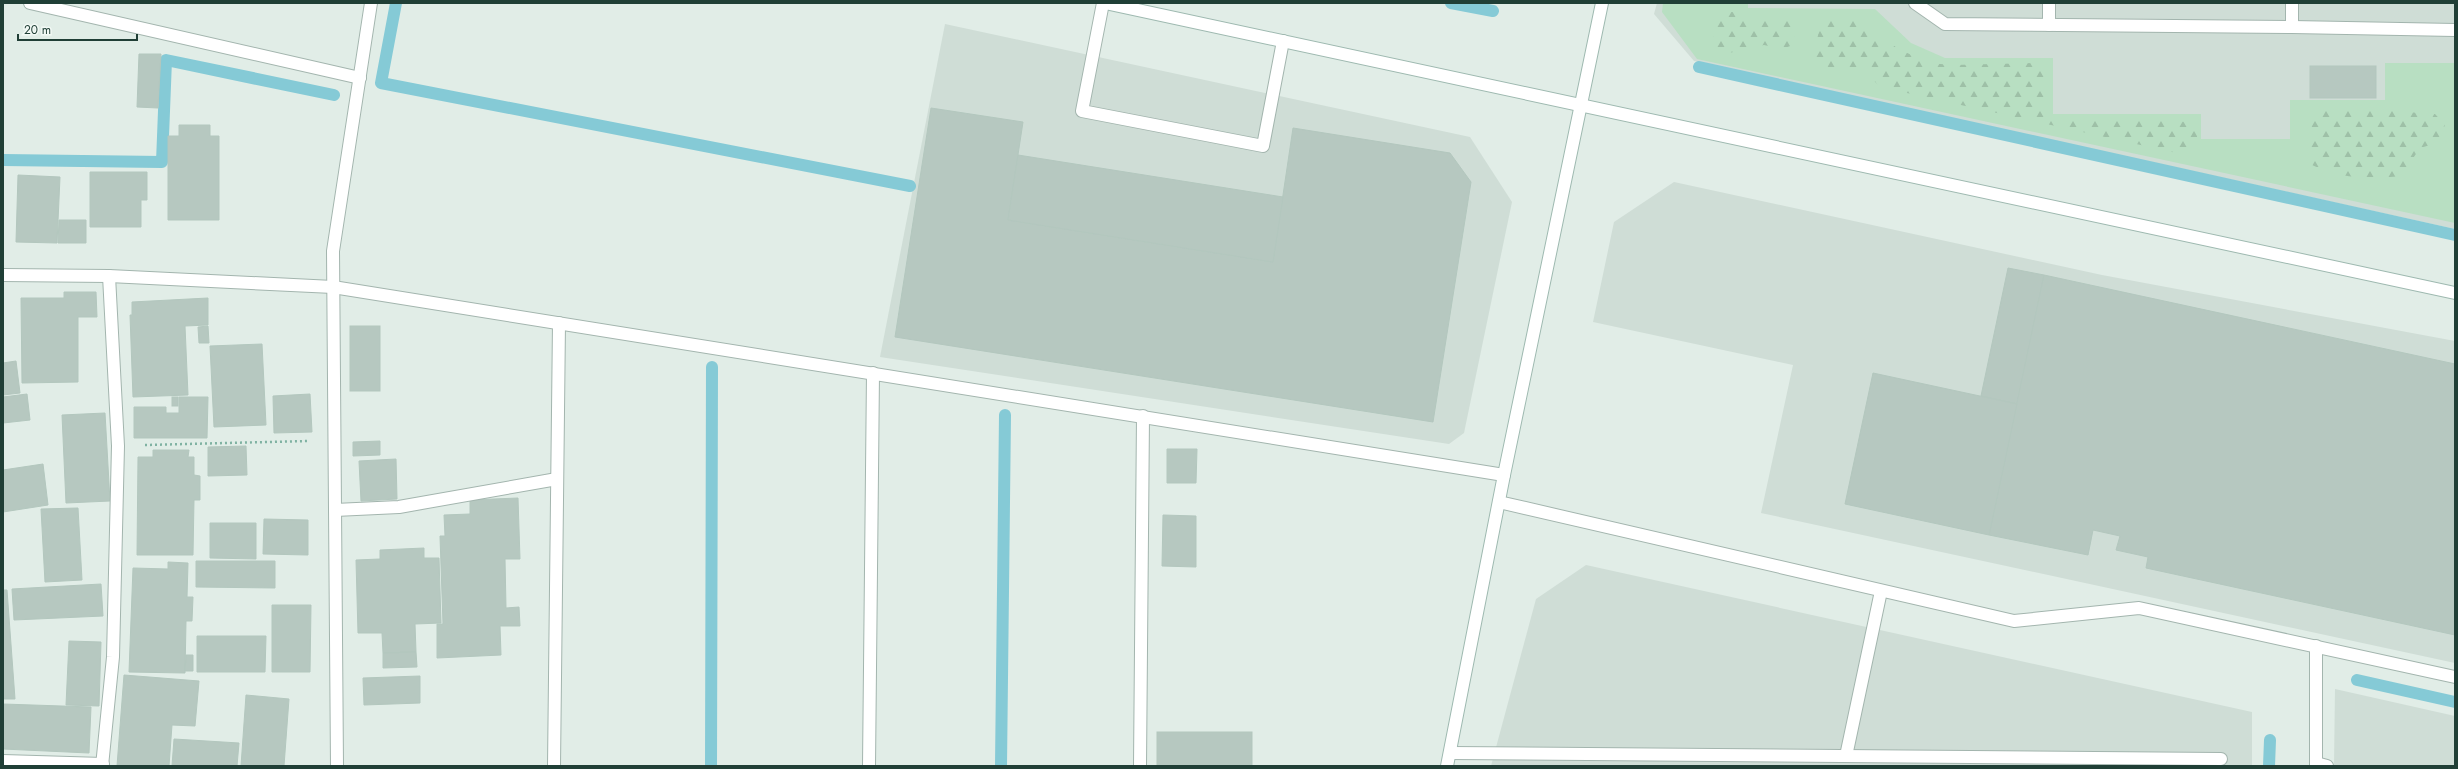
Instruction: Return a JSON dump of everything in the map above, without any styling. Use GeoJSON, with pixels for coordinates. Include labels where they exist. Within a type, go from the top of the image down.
{"type":"FeatureCollection","features":[{"type":"Feature","properties":{"kind":"street"},"geometry":{"type":"LineString","coordinates":[[30,3],[360,78]]}},
{"type":"Feature","properties":{"kind":"street"},"geometry":{"type":"LineString","coordinates":[[337,766],[333,251],[371,3]]}},
{"type":"Feature","properties":{"kind":"street"},"geometry":{"type":"LineString","coordinates":[[1283,41],[1263,146],[1082,111],[1104,3],[1283,41],[1582,105],[2455,293]]}},
{"type":"Feature","properties":{"kind":"street"},"geometry":{"type":"LineString","coordinates":[[1447,766],[1504,475],[1602,3]]}},
{"type":"Feature","properties":{"kind":"street"},"geometry":{"type":"LineString","coordinates":[[1915,3],[1945,24],[2455,30]]}},
{"type":"Feature","properties":{"kind":"street"},"geometry":{"type":"LineString","coordinates":[[2049,25],[2050,3]]}},
{"type":"Feature","properties":{"kind":"street"},"geometry":{"type":"LineString","coordinates":[[2292,3],[2292,28]]}},
{"type":"Feature","properties":{"kind":"street"},"geometry":{"type":"LineString","coordinates":[[3,275],[109,276],[334,287],[1504,475]]}},
{"type":"Feature","properties":{"kind":"street"},"geometry":{"type":"LineString","coordinates":[[3,760],[103,765],[113,657],[118,446],[109,276]]}},
{"type":"Feature","properties":{"kind":"street"},"geometry":{"type":"LineString","coordinates":[[554,766],[559,323]]}},
{"type":"Feature","properties":{"kind":"street"},"geometry":{"type":"LineString","coordinates":[[870,766],[873,373]]}},
{"type":"Feature","properties":{"kind":"street"},"geometry":{"type":"LineString","coordinates":[[1140,766],[1143,416]]}},
{"type":"Feature","properties":{"kind":"street"},"geometry":{"type":"LineString","coordinates":[[335,510],[399,507],[557,479]]}},
{"type":"Feature","properties":{"kind":"street"},"geometry":{"type":"LineString","coordinates":[[1499,502],[2014,621],[2139,608],[2455,677]]}},
{"type":"Feature","properties":{"kind":"street"},"geometry":{"type":"LineString","coordinates":[[1846,756],[1882,591]]}},
{"type":"Feature","properties":{"kind":"street"},"geometry":{"type":"LineString","coordinates":[[2316,646],[2320,765]]}},
{"type":"Feature","properties":{"kind":"street"},"geometry":{"type":"LineString","coordinates":[[1450,753],[1535,760],[1846,756],[2221,758]]}},
{"type":"Feature","properties":{"kind":"path"},"geometry":{"type":"LineString","coordinates":[[118,446],[335,441]]}},
{"type":"Feature","properties":{"kind":"shaded area"},"geometry":{"type":"Polygon","coordinates":[[[1657,3],[2455,3],[2455,229],[1694,61],[1654,14],[1657,3]]]}},
{"type":"Feature","properties":{"kind":"shaded area"},"geometry":{"type":"Polygon","coordinates":[[[945,24],[1470,137],[1512,202],[1464,433],[1449,444],[880,357],[945,24]]]}},
{"type":"Feature","properties":{"kind":"shaded area"},"geometry":{"type":"Polygon","coordinates":[[[1674,182],[2102,275],[2455,341],[2455,663],[1761,513],[1793,365],[1593,322],[1614,222],[1674,182]]]}},
{"type":"Feature","properties":{"kind":"shaded area"},"geometry":{"type":"Polygon","coordinates":[[[1586,565],[2252,712],[2252,766],[1491,766],[1536,599],[1586,565]]]}},
{"type":"Feature","properties":{"kind":"shaded area"},"geometry":{"type":"Polygon","coordinates":[[[2335,689],[2455,716],[2455,766],[2334,766],[2335,689]]]}},
{"type":"Feature","properties":{"kind":"green space"},"geometry":{"type":"Polygon","coordinates":[[[1663,3],[1748,3],[1748,8],[1875,9],[1911,43],[1945,58],[2053,58],[2053,114],[2201,114],[2201,139],[2290,139],[2290,100],[2385,100],[2385,63],[2455,63],[2455,223],[1697,59],[1662,12],[1663,3]]]}},
{"type":"Feature","properties":{"kind":"green space"},"geometry":{"type":"Polygon","coordinates":[[[1721,12],[1733,12],[1743,19],[1782,17],[1792,20],[1795,30],[1793,45],[1782,49],[1764,45],[1729,53],[1718,49],[1713,30],[1715,21],[1721,12]]]}},
{"type":"Feature","properties":{"kind":"green space"},"geometry":{"type":"Polygon","coordinates":[[[1832,19],[1853,20],[1866,25],[1897,48],[1928,63],[1953,65],[2038,63],[2045,70],[2046,113],[2052,118],[2195,122],[2198,134],[2190,156],[1880,87],[1861,67],[1842,71],[1833,69],[1816,59],[1816,44],[1821,22],[1832,19]]]}},
{"type":"Feature","properties":{"kind":"green space"},"geometry":{"type":"Polygon","coordinates":[[[2336,107],[2435,114],[2445,125],[2437,143],[2420,148],[2401,176],[2378,178],[2355,177],[2323,170],[2312,165],[2310,136],[2312,124],[2318,109],[2336,107]]]}},
{"type":"Feature","properties":{"kind":"building"},"geometry":{"type":"Polygon","coordinates":[[[139,54],[161,54],[158,108],[137,107],[139,54]]]}},
{"type":"Feature","properties":{"kind":"building"},"geometry":{"type":"Polygon","coordinates":[[[2310,66],[2376,66],[2376,98],[2310,98],[2310,66]]]}},
{"type":"Feature","properties":{"kind":"building"},"geometry":{"type":"Polygon","coordinates":[[[931,108],[1023,122],[1008,220],[1273,262],[1293,128],[1450,153],[1471,182],[1433,422],[895,337],[931,108]]]}},
{"type":"Feature","properties":{"kind":"building"},"geometry":{"type":"Polygon","coordinates":[[[179,125],[210,125],[210,136],[219,136],[219,220],[168,220],[168,136],[179,136],[179,125]]]}},
{"type":"Feature","properties":{"kind":"building"},"geometry":{"type":"Polygon","coordinates":[[[1018,155],[1283,197],[1273,262],[1008,220],[1018,155]]]}},
{"type":"Feature","properties":{"kind":"building"},"geometry":{"type":"Polygon","coordinates":[[[90,172],[147,172],[147,200],[141,200],[141,227],[90,227],[90,172]]]}},
{"type":"Feature","properties":{"kind":"building"},"geometry":{"type":"Polygon","coordinates":[[[18,175],[60,177],[57,243],[16,242],[18,175]]]}},
{"type":"Feature","properties":{"kind":"building"},"geometry":{"type":"Polygon","coordinates":[[[59,220],[86,220],[86,243],[58,243],[59,220]]]}},
{"type":"Feature","properties":{"kind":"building"},"geometry":{"type":"Polygon","coordinates":[[[2008,268],[2044,275],[2017,404],[1981,396],[2008,268]]]}},
{"type":"Feature","properties":{"kind":"building"},"geometry":{"type":"Polygon","coordinates":[[[2044,275],[2455,364],[2455,635],[2146,568],[2148,557],[2116,550],[2120,536],[2093,530],[2088,555],[1989,535],[2044,275]]]}},
{"type":"Feature","properties":{"kind":"building"},"geometry":{"type":"Polygon","coordinates":[[[64,292],[96,292],[97,317],[78,317],[78,382],[22,383],[21,298],[64,298],[64,292]]]}},
{"type":"Feature","properties":{"kind":"building"},"geometry":{"type":"Polygon","coordinates":[[[208,298],[208,325],[185,326],[188,395],[133,397],[130,315],[132,315],[132,302],[208,298]]]}},
{"type":"Feature","properties":{"kind":"building"},"geometry":{"type":"Polygon","coordinates":[[[208,326],[209,343],[199,343],[198,327],[208,326]]]}},
{"type":"Feature","properties":{"kind":"building"},"geometry":{"type":"Polygon","coordinates":[[[350,326],[380,326],[380,391],[350,391],[350,326]]]}},
{"type":"Feature","properties":{"kind":"building"},"geometry":{"type":"Polygon","coordinates":[[[262,344],[266,425],[214,427],[210,346],[262,344]]]}},
{"type":"Feature","properties":{"kind":"building"},"geometry":{"type":"Polygon","coordinates":[[[16,361],[20,393],[3,395],[3,363],[16,361]]]}},
{"type":"Feature","properties":{"kind":"building"},"geometry":{"type":"Polygon","coordinates":[[[1873,373],[2017,404],[1989,535],[1845,504],[1873,373]]]}},
{"type":"Feature","properties":{"kind":"building"},"geometry":{"type":"Polygon","coordinates":[[[27,394],[30,420],[3,423],[3,397],[27,394]]]}},
{"type":"Feature","properties":{"kind":"building"},"geometry":{"type":"Polygon","coordinates":[[[310,394],[312,432],[274,433],[273,396],[310,394]]]}},
{"type":"Feature","properties":{"kind":"building"},"geometry":{"type":"Polygon","coordinates":[[[172,397],[178,397],[178,406],[172,406],[172,397]]]}},
{"type":"Feature","properties":{"kind":"building"},"geometry":{"type":"Polygon","coordinates":[[[179,397],[208,397],[207,438],[134,438],[134,407],[166,407],[166,413],[179,413],[179,397]]]}},
{"type":"Feature","properties":{"kind":"building"},"geometry":{"type":"Polygon","coordinates":[[[105,413],[110,501],[66,503],[62,415],[105,413]]]}},
{"type":"Feature","properties":{"kind":"building"},"geometry":{"type":"Polygon","coordinates":[[[380,441],[380,455],[353,456],[353,442],[380,441]]]}},
{"type":"Feature","properties":{"kind":"building"},"geometry":{"type":"Polygon","coordinates":[[[246,446],[247,475],[208,476],[208,447],[246,446]]]}},
{"type":"Feature","properties":{"kind":"building"},"geometry":{"type":"Polygon","coordinates":[[[1167,449],[1197,449],[1196,483],[1167,483],[1167,449]]]}},
{"type":"Feature","properties":{"kind":"building"},"geometry":{"type":"Polygon","coordinates":[[[153,450],[189,450],[188,457],[194,457],[194,475],[200,476],[200,500],[194,500],[193,555],[137,555],[138,457],[153,457],[153,450]]]}},
{"type":"Feature","properties":{"kind":"building"},"geometry":{"type":"Polygon","coordinates":[[[396,459],[397,499],[361,501],[359,461],[396,459]]]}},
{"type":"Feature","properties":{"kind":"building"},"geometry":{"type":"Polygon","coordinates":[[[43,464],[48,505],[3,512],[3,470],[43,464]]]}},
{"type":"Feature","properties":{"kind":"building"},"geometry":{"type":"Polygon","coordinates":[[[518,498],[520,559],[505,559],[506,608],[519,607],[520,626],[500,626],[501,655],[437,658],[437,624],[443,624],[440,536],[445,536],[444,515],[470,514],[470,500],[518,498]]]}},
{"type":"Feature","properties":{"kind":"building"},"geometry":{"type":"Polygon","coordinates":[[[78,508],[82,580],[45,582],[41,509],[78,508]]]}},
{"type":"Feature","properties":{"kind":"building"},"geometry":{"type":"Polygon","coordinates":[[[1163,515],[1196,516],[1196,567],[1162,566],[1163,515]]]}},
{"type":"Feature","properties":{"kind":"building"},"geometry":{"type":"Polygon","coordinates":[[[264,519],[308,520],[308,555],[263,554],[264,519]]]}},
{"type":"Feature","properties":{"kind":"building"},"geometry":{"type":"Polygon","coordinates":[[[210,523],[256,523],[256,559],[210,558],[210,523]]]}},
{"type":"Feature","properties":{"kind":"building"},"geometry":{"type":"Polygon","coordinates":[[[424,548],[424,558],[439,558],[441,623],[415,624],[416,652],[383,653],[382,633],[358,633],[356,560],[380,559],[380,550],[424,548]]]}},
{"type":"Feature","properties":{"kind":"building"},"geometry":{"type":"Polygon","coordinates":[[[196,561],[275,561],[275,588],[196,587],[196,561]]]}},
{"type":"Feature","properties":{"kind":"building"},"geometry":{"type":"Polygon","coordinates":[[[168,562],[188,563],[187,597],[193,597],[192,621],[186,621],[185,673],[129,672],[133,568],[168,569],[168,562]]]}},
{"type":"Feature","properties":{"kind":"building"},"geometry":{"type":"Polygon","coordinates":[[[101,584],[103,616],[14,620],[12,589],[101,584]]]}},
{"type":"Feature","properties":{"kind":"building"},"geometry":{"type":"Polygon","coordinates":[[[3,590],[7,590],[15,699],[3,699],[3,590]]]}},
{"type":"Feature","properties":{"kind":"building"},"geometry":{"type":"Polygon","coordinates":[[[272,605],[311,605],[310,672],[272,672],[272,605]]]}},
{"type":"Feature","properties":{"kind":"building"},"geometry":{"type":"Polygon","coordinates":[[[197,636],[266,636],[265,672],[197,672],[197,636]]]}},
{"type":"Feature","properties":{"kind":"building"},"geometry":{"type":"Polygon","coordinates":[[[69,641],[101,642],[99,706],[66,705],[69,641]]]}},
{"type":"Feature","properties":{"kind":"building"},"geometry":{"type":"Polygon","coordinates":[[[416,652],[417,667],[383,668],[383,653],[416,652]]]}},
{"type":"Feature","properties":{"kind":"building"},"geometry":{"type":"Polygon","coordinates":[[[186,655],[193,655],[193,671],[185,671],[186,655]]]}},
{"type":"Feature","properties":{"kind":"building"},"geometry":{"type":"Polygon","coordinates":[[[124,675],[199,681],[195,726],[172,725],[169,766],[117,766],[124,675]]]}},
{"type":"Feature","properties":{"kind":"building"},"geometry":{"type":"Polygon","coordinates":[[[420,676],[420,703],[364,705],[363,678],[420,676]]]}},
{"type":"Feature","properties":{"kind":"building"},"geometry":{"type":"Polygon","coordinates":[[[246,695],[289,699],[284,766],[241,766],[246,695]]]}},
{"type":"Feature","properties":{"kind":"building"},"geometry":{"type":"Polygon","coordinates":[[[3,704],[91,707],[89,753],[3,749],[3,704]]]}},
{"type":"Feature","properties":{"kind":"building"},"geometry":{"type":"Polygon","coordinates":[[[1157,732],[1252,732],[1252,766],[1157,766],[1157,732]]]}},
{"type":"Feature","properties":{"kind":"building"},"geometry":{"type":"Polygon","coordinates":[[[174,739],[239,743],[237,766],[172,766],[174,739]]]}},
{"type":"Feature","properties":{"kind":"waterway"},"geometry":{"type":"LineString","coordinates":[[396,3],[381,83],[910,186]]}},
{"type":"Feature","properties":{"kind":"waterway"},"geometry":{"type":"LineString","coordinates":[[1451,3],[1493,11]]}},
{"type":"Feature","properties":{"kind":"waterway"},"geometry":{"type":"LineString","coordinates":[[3,160],[162,162],[166,60],[334,95]]}},
{"type":"Feature","properties":{"kind":"waterway"},"geometry":{"type":"LineString","coordinates":[[1699,67],[2455,235]]}},
{"type":"Feature","properties":{"kind":"waterway"},"geometry":{"type":"LineString","coordinates":[[711,766],[712,367]]}},
{"type":"Feature","properties":{"kind":"waterway"},"geometry":{"type":"LineString","coordinates":[[1001,766],[1005,415]]}},
{"type":"Feature","properties":{"kind":"waterway"},"geometry":{"type":"LineString","coordinates":[[2357,680],[2455,702]]}},
{"type":"Feature","properties":{"kind":"waterway"},"geometry":{"type":"LineString","coordinates":[[2269,766],[2270,740]]}}]}
